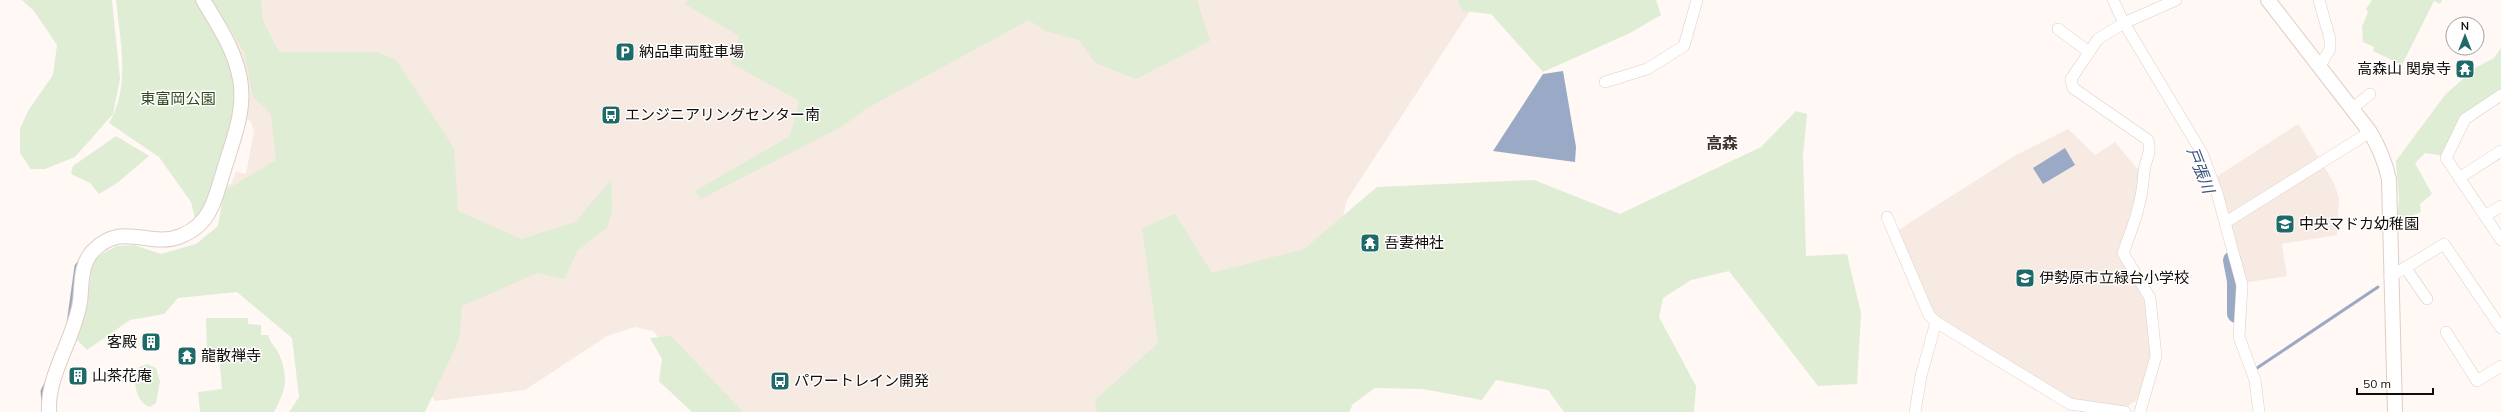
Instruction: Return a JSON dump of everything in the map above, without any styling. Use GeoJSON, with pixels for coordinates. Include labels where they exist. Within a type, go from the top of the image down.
{"type":"FeatureCollection","features":[{"type":"Feature","properties":{"kind":"street"},"geometry":{"type":"LineString","coordinates":[[49,412],[48,397],[74,329],[82,275],[92,251],[111,237],[120,235],[157,240],[180,237],[190,232],[203,220],[214,202],[239,122],[242,95],[233,54],[203,0]]}},
{"type":"Feature","properties":{"kind":"street"},"geometry":{"type":"LineString","coordinates":[[1605,82],[1647,69],[1684,46],[1697,0]]}},
{"type":"Feature","properties":{"kind":"street"},"geometry":{"type":"LineString","coordinates":[[2113,0],[2124,23],[2202,153],[2226,222],[2242,285],[2239,337],[2255,380],[2259,412]]}},
{"type":"Feature","properties":{"kind":"street"},"geometry":{"type":"LineString","coordinates":[[2140,412],[2156,356],[2150,298],[2123,253],[2139,212],[2144,186],[2144,171],[2151,149],[2148,140],[2073,88],[2072,76],[2098,39],[2124,23],[2176,0]]}},
{"type":"Feature","properties":{"kind":"street"},"geometry":{"type":"LineString","coordinates":[[2268,0],[2370,132],[2380,149],[2389,179],[2390,277],[2395,412]]}},
{"type":"Feature","properties":{"kind":"street"},"geometry":{"type":"LineString","coordinates":[[2319,0],[2330,39],[2330,49],[2320,66]]}},
{"type":"Feature","properties":{"kind":"street"},"geometry":{"type":"LineString","coordinates":[[2058,29],[2089,52]]}},
{"type":"Feature","properties":{"kind":"street"},"geometry":{"type":"LineString","coordinates":[[2352,109],[2370,94]]}},
{"type":"Feature","properties":{"kind":"street"},"geometry":{"type":"LineString","coordinates":[[2501,95],[2465,119],[2446,158],[2501,240]]}},
{"type":"Feature","properties":{"kind":"street"},"geometry":{"type":"LineString","coordinates":[[2226,222],[2370,132]]}},
{"type":"Feature","properties":{"kind":"street"},"geometry":{"type":"LineString","coordinates":[[2459,178],[2501,151]]}},
{"type":"Feature","properties":{"kind":"street"},"geometry":{"type":"LineString","coordinates":[[2485,216],[2501,206]]}},
{"type":"Feature","properties":{"kind":"street"},"geometry":{"type":"LineString","coordinates":[[1887,216],[1929,315],[1936,322],[2070,404],[2125,412]]}},
{"type":"Feature","properties":{"kind":"street"},"geometry":{"type":"LineString","coordinates":[[2390,277],[2444,244],[2501,328]]}},
{"type":"Feature","properties":{"kind":"street"},"geometry":{"type":"LineString","coordinates":[[2406,267],[2427,299]]}},
{"type":"Feature","properties":{"kind":"street"},"geometry":{"type":"LineString","coordinates":[[1915,412],[1921,376],[1936,322]]}},
{"type":"Feature","properties":{"kind":"street"},"geometry":{"type":"LineString","coordinates":[[2446,332],[2477,381],[2501,366]]}},
{"type":"Feature","properties":{"kind":"shaded area"},"geometry":{"type":"Polygon","coordinates":[[[210,0],[1477,0],[1347,200],[1335,247],[1281,412],[726,412],[653,331],[635,327],[607,336],[525,390],[435,401],[392,332],[224,187],[231,184],[236,172],[246,174],[254,131],[251,122],[246,118],[210,0]]]}},
{"type":"Feature","properties":{"kind":"shaded area","name":"中央マドカ幼稚園"},"geometry":{"type":"Polygon","coordinates":[[[2298,124],[2319,158],[2231,215],[2226,213],[2213,179],[2298,124]]]}},
{"type":"Feature","properties":{"kind":"shaded area","name":"伊勢原市立緑台小学校"},"geometry":{"type":"Polygon","coordinates":[[[2068,129],[2095,155],[2115,142],[2144,177],[2119,253],[2147,298],[2152,354],[2137,400],[2126,407],[2073,401],[1932,313],[1897,231],[2014,156],[2068,129]]]}},
{"type":"Feature","properties":{"kind":"shaded area","name":"中央マドカ幼稚園"},"geometry":{"type":"Polygon","coordinates":[[[2323,164],[2335,186],[2339,198],[2337,235],[2282,244],[2287,276],[2243,283],[2231,226],[2233,222],[2323,164]]]}},
{"type":"Feature","properties":{"kind":"green space"},"geometry":{"type":"Polygon","coordinates":[[[22,0],[112,0],[120,79],[113,114],[75,157],[45,169],[31,169],[20,153],[20,129],[28,111],[53,75],[57,45],[34,11],[22,0]]]}},
{"type":"Feature","properties":{"kind":"green space","name":"東富岡公園"},"geometry":{"type":"Polygon","coordinates":[[[116,0],[197,0],[218,36],[230,64],[236,91],[232,130],[220,170],[196,223],[191,202],[159,157],[109,123],[116,109],[122,79],[121,47],[116,0]]]}},
{"type":"Feature","properties":{"kind":"green space"},"geometry":{"type":"Polygon","coordinates":[[[212,0],[261,0],[263,20],[279,52],[377,52],[396,60],[454,148],[458,211],[521,239],[575,222],[611,180],[612,209],[608,227],[577,251],[565,279],[537,273],[462,306],[459,340],[425,412],[289,412],[299,397],[292,338],[237,292],[178,298],[164,314],[130,320],[87,350],[77,340],[87,305],[92,263],[102,254],[117,246],[134,245],[161,254],[196,244],[218,226],[224,191],[276,160],[271,114],[253,97],[244,52],[212,0]]]}},
{"type":"Feature","properties":{"kind":"green space"},"geometry":{"type":"Polygon","coordinates":[[[688,0],[1197,0],[1210,41],[1136,79],[1095,63],[1079,40],[1045,31],[1029,20],[864,110],[843,126],[701,199],[695,191],[790,136],[799,101],[731,63],[739,36],[685,4],[688,0]]]}},
{"type":"Feature","properties":{"kind":"green space"},"geometry":{"type":"Polygon","coordinates":[[[1458,0],[1656,0],[1661,15],[1630,33],[1543,72],[1491,14],[1462,11],[1458,0]]]}},
{"type":"Feature","properties":{"kind":"green space"},"geometry":{"type":"Polygon","coordinates":[[[2372,0],[2442,0],[2440,4],[2434,1],[2402,65],[2373,51],[2374,47],[2363,42],[2362,27],[2368,12],[2366,9],[2372,0]]]}},
{"type":"Feature","properties":{"kind":"green space"},"geometry":{"type":"Polygon","coordinates":[[[2501,48],[2501,90],[2468,111],[2445,156],[2425,153],[2415,163],[2432,194],[2420,204],[2421,212],[2397,223],[2399,199],[2396,161],[2445,95],[2475,68],[2494,58],[2501,48]]]}},
{"type":"Feature","properties":{"kind":"green space"},"geometry":{"type":"Polygon","coordinates":[[[1796,111],[1807,114],[1803,155],[1806,256],[1847,254],[1861,313],[1857,384],[1818,386],[1729,271],[1691,280],[1663,298],[1659,317],[1696,386],[1694,412],[1564,412],[1548,390],[1496,380],[1482,400],[1423,389],[1375,388],[1353,404],[1349,412],[1097,412],[1095,400],[1158,343],[1142,228],[1175,214],[1212,273],[1304,249],[1377,187],[1534,180],[1620,214],[1761,147],[1796,111]]]}},
{"type":"Feature","properties":{"kind":"green space"},"geometry":{"type":"Polygon","coordinates":[[[116,136],[149,156],[117,183],[99,194],[90,183],[71,174],[73,166],[116,136]]]}},
{"type":"Feature","properties":{"kind":"green space"},"geometry":{"type":"Polygon","coordinates":[[[206,318],[248,318],[248,324],[261,325],[261,335],[268,335],[279,354],[284,370],[285,384],[274,412],[200,412],[198,392],[222,389],[219,355],[207,356],[206,318]]]}},
{"type":"Feature","properties":{"kind":"green space"},"geometry":{"type":"Polygon","coordinates":[[[671,336],[743,412],[692,412],[659,381],[662,359],[650,338],[671,336]]]}},
{"type":"Feature","properties":{"kind":"green space"},"geometry":{"type":"Polygon","coordinates":[[[147,364],[156,368],[160,381],[156,403],[150,407],[141,401],[135,384],[135,378],[139,367],[147,364]]]}},
{"type":"Feature","properties":{"kind":"water"},"geometry":{"type":"Polygon","coordinates":[[[1563,71],[1576,147],[1575,162],[1493,151],[1543,74],[1563,71]]]}},
{"type":"Feature","properties":{"kind":"water"},"geometry":{"type":"Polygon","coordinates":[[[2065,148],[2075,165],[2043,184],[2033,168],[2065,148]]]}},
{"type":"Feature","properties":{"kind":"waterway","name":"戸張川"},"geometry":{"type":"LineString","coordinates":[[2232,260],[2236,281],[2236,314]]}},
{"type":"Feature","properties":{"kind":"waterway"},"geometry":{"type":"LineString","coordinates":[[68,324],[76,266],[80,261]]}},
{"type":"Feature","properties":{"kind":"waterway"},"geometry":{"type":"LineString","coordinates":[[2254,370],[2378,287]]}},
{"type":"Feature","properties":{"kind":"waterway"},"geometry":{"type":"LineString","coordinates":[[43,403],[42,391],[46,383]]}},
{"type":"Feature","properties":{"kind":"place","name":"納品車両駐車場"},"geometry":{"type":"Point","coordinates":[625,52]}},
{"type":"Feature","properties":{"kind":"place","name":"高森山 関泉寺"},"geometry":{"type":"Point","coordinates":[2465,69]}},
{"type":"Feature","properties":{"kind":"place","name":"エンジニアリングセンター南"},"geometry":{"type":"Point","coordinates":[611,115]}},
{"type":"Feature","properties":{"kind":"place","name":"中央マドカ幼稚園"},"geometry":{"type":"Point","coordinates":[2285,224]}},
{"type":"Feature","properties":{"kind":"place","name":"吾妻神社"},"geometry":{"type":"Point","coordinates":[1370,243]}},
{"type":"Feature","properties":{"kind":"place","name":"伊勢原市立緑台小学校"},"geometry":{"type":"Point","coordinates":[2025,278]}},
{"type":"Feature","properties":{"kind":"place","name":"客殿"},"geometry":{"type":"Point","coordinates":[151,342]}},
{"type":"Feature","properties":{"kind":"place","name":"龍散禅寺"},"geometry":{"type":"Point","coordinates":[187,356]}},
{"type":"Feature","properties":{"kind":"place","name":"山茶花庵"},"geometry":{"type":"Point","coordinates":[78,376]}},
{"type":"Feature","properties":{"kind":"place","name":"パワートレイン開発"},"geometry":{"type":"Point","coordinates":[780,381]}},
{"type":"Feature","properties":{"kind":"district","name":"高森"},"geometry":{"type":"Point","coordinates":[1722,143]}}]}
